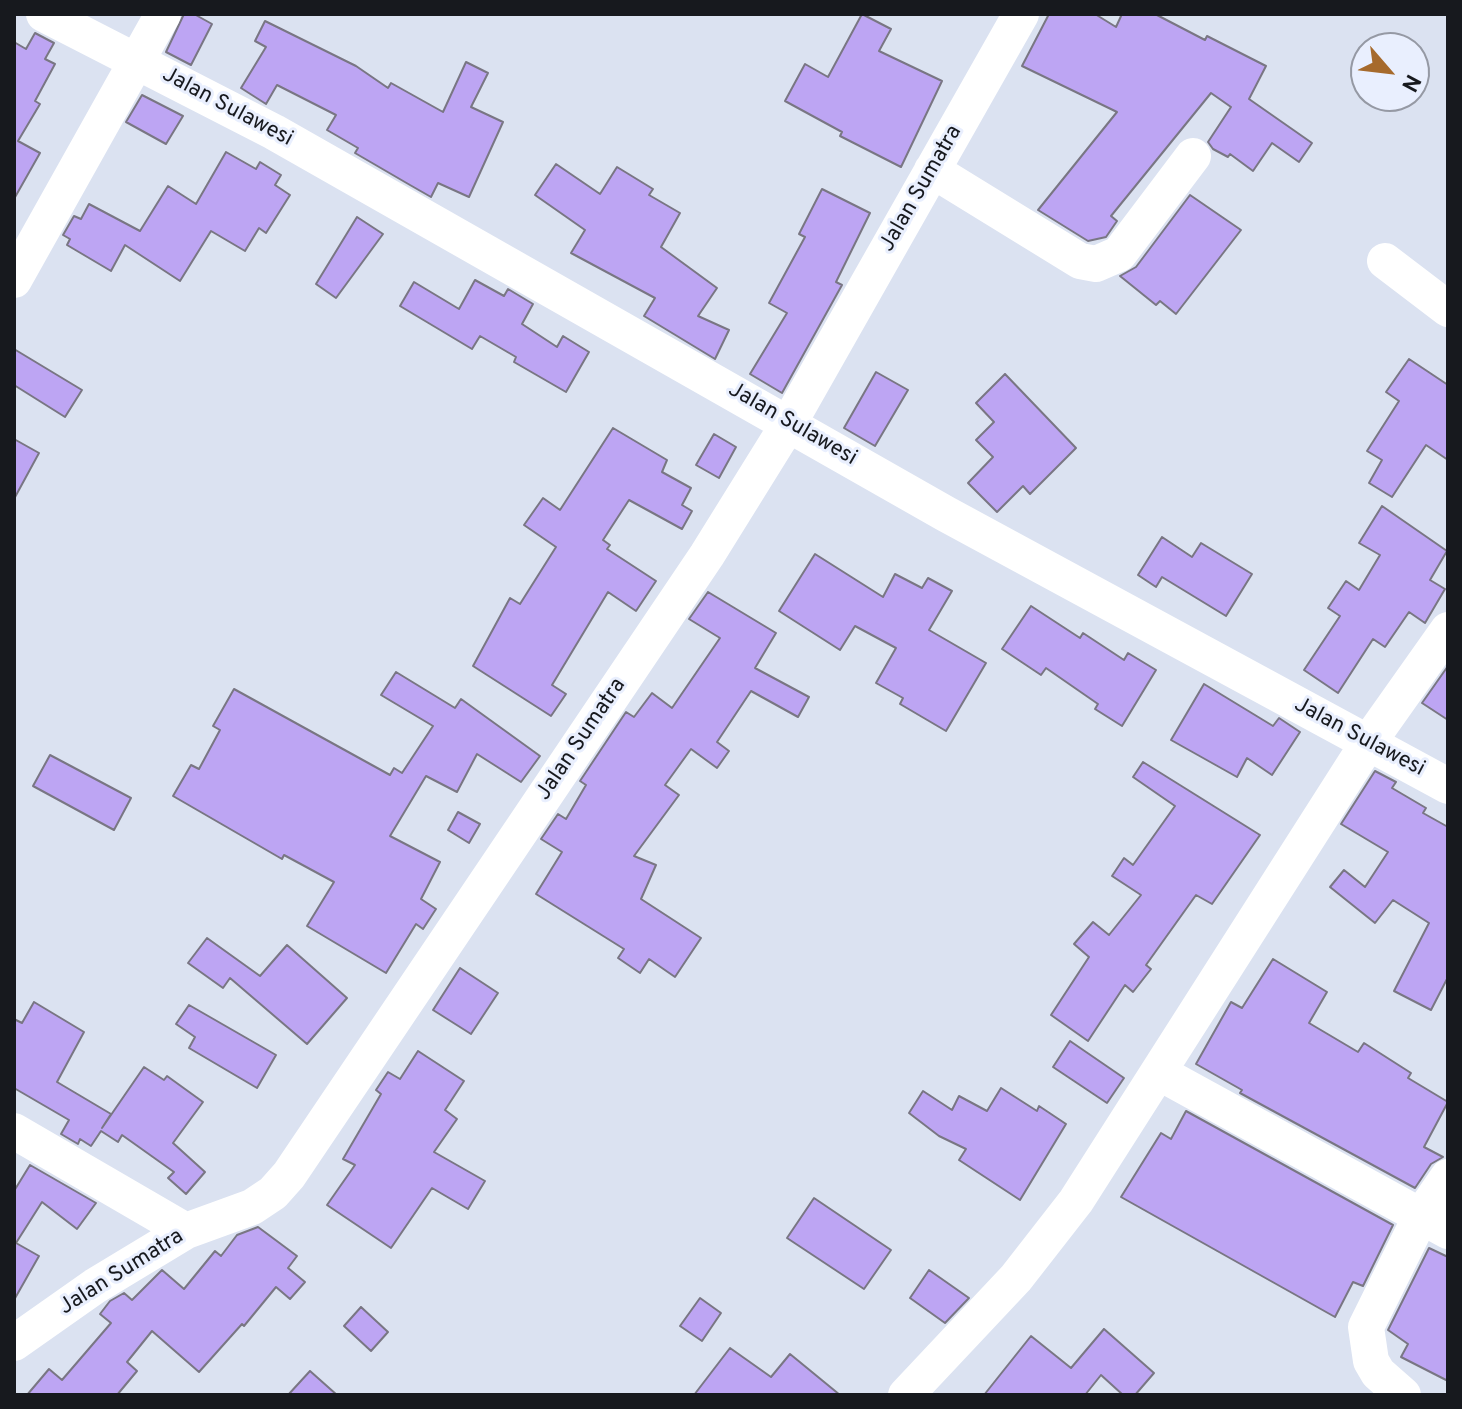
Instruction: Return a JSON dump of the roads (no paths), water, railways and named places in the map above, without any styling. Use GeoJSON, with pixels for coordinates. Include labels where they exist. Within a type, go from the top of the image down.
{"type":"FeatureCollection","features":[{"type":"Feature","properties":{"kind":"street","name":"Jalan Sulawesi"},"geometry":{"type":"LineString","coordinates":[[44,14],[139,60],[301,147],[946,514],[1448,786]]}},
{"type":"Feature","properties":{"kind":"street"},"geometry":{"type":"LineString","coordinates":[[14,280],[163,14]]}},
{"type":"Feature","properties":{"kind":"street","name":"Jalan Sumatra"},"geometry":{"type":"LineString","coordinates":[[14,1343],[95,1286],[186,1231],[252,1207],[273,1193],[289,1175],[707,555],[789,423],[1021,14]]}},
{"type":"Feature","properties":{"kind":"street"},"geometry":{"type":"LineString","coordinates":[[932,170],[1080,261],[1096,264],[1119,254],[1193,156]]}},
{"type":"Feature","properties":{"kind":"street"},"geometry":{"type":"LineString","coordinates":[[1385,261],[1448,309]]}},
{"type":"Feature","properties":{"kind":"street"},"geometry":{"type":"LineString","coordinates":[[906,1395],[1016,1278],[1076,1201],[1368,743],[1448,630]]}},
{"type":"Feature","properties":{"kind":"street"},"geometry":{"type":"LineString","coordinates":[[1160,1073],[1434,1224]]}},
{"type":"Feature","properties":{"kind":"street"},"geometry":{"type":"LineString","coordinates":[[14,1131],[186,1231]]}},
{"type":"Feature","properties":{"kind":"street"},"geometry":{"type":"LineString","coordinates":[[1403,1395],[1378,1373],[1371,1361],[1366,1327],[1434,1224],[1448,1177]]}}]}
